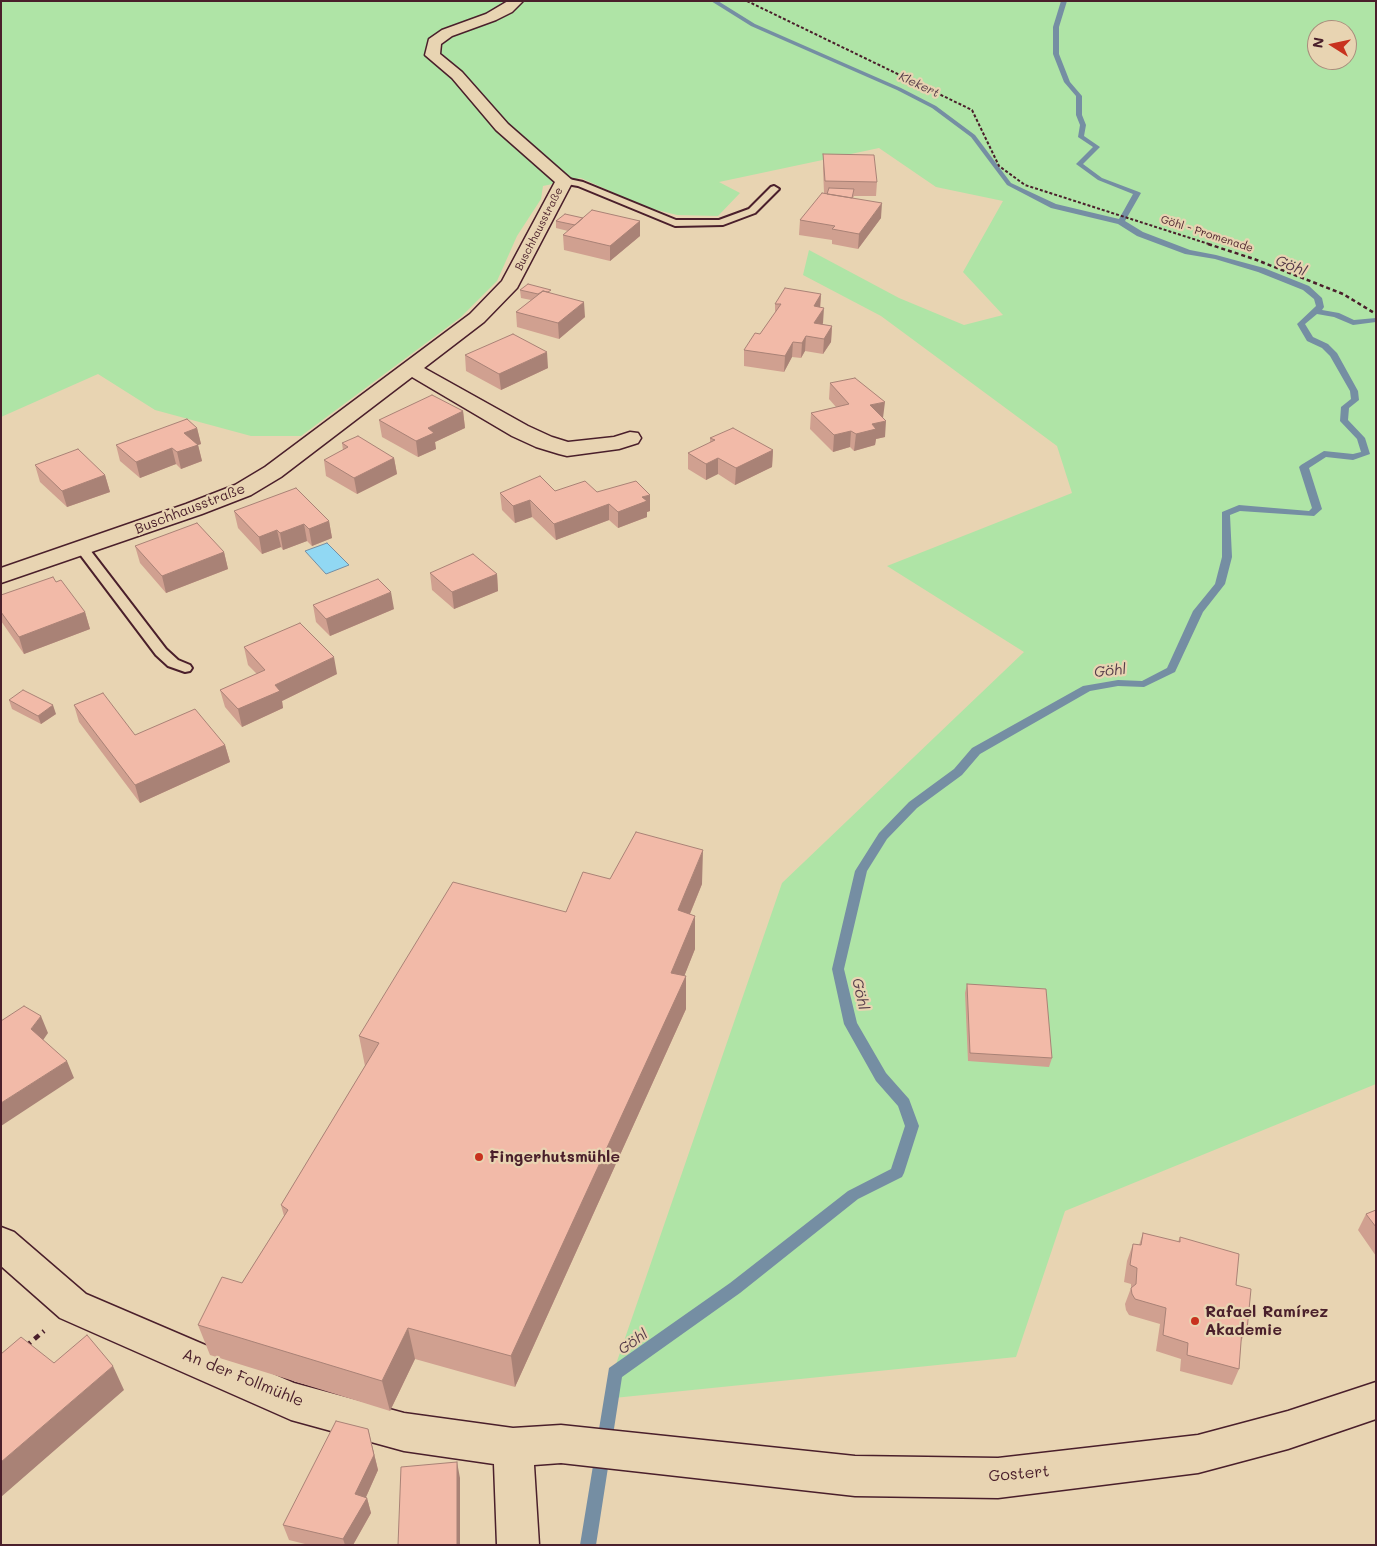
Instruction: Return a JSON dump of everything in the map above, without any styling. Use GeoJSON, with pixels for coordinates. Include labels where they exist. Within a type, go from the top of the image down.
{"type":"FeatureCollection","features":[{"type":"Feature","properties":{"kind":"street","name":"Buschhausstraße"},"geometry":{"type":"LineString","coordinates":[[1,576],[242,490],[274,472],[478,318],[510,284],[564,181],[502,127],[457,75],[432,55],[434,42],[447,32],[491,17],[507,9],[516,1]]}},
{"type":"Feature","properties":{"kind":"street"},"geometry":{"type":"LineString","coordinates":[[412,369],[520,431],[544,442],[567,449],[619,443],[630,438]]}},
{"type":"Feature","properties":{"kind":"street","name":"An der Follmühle"},"geometry":{"type":"LineString","coordinates":[[1,1243],[73,1306],[291,1401],[404,1432],[513,1447]]}},
{"type":"Feature","properties":{"kind":"street","name":"Gostert"},"geometry":{"type":"LineString","coordinates":[[513,1447],[561,1444],[855,1476],[998,1478],[1198,1454],[1288,1430],[1376,1400]]}},
{"type":"Feature","properties":{"kind":"street"},"geometry":{"type":"LineString","coordinates":[[513,1447],[518,1545]]}},
{"type":"Feature","properties":{"kind":"lane"},"geometry":{"type":"LineString","coordinates":[[564,181],[580,184],[675,223],[720,224],[752,211],[774,189]]}},
{"type":"Feature","properties":{"kind":"lane"},"geometry":{"type":"LineString","coordinates":[[82,548],[161,652],[173,663],[184,668]]}},
{"type":"Feature","properties":{"kind":"path","name":"Göhl - Promenade"},"geometry":{"type":"LineString","coordinates":[[748,1],[972,110],[999,166],[1025,185],[1254,259],[1343,294],[1376,314]]}},
{"type":"Feature","properties":{"kind":"path"},"geometry":{"type":"LineString","coordinates":[[23,1349],[73,1306]]}},
{"type":"Feature","properties":{"kind":"green space"},"geometry":{"type":"Polygon","coordinates":[[[1,1],[1376,1],[1376,1084],[1065,1211],[1016,1357],[604,1399],[782,883],[1024,652],[887,566],[1072,493],[1057,446],[881,316],[803,275],[809,250],[899,298],[964,325],[1003,315],[963,272],[1003,201],[936,187],[879,148],[719,182],[740,193],[718,216],[677,215],[645,207],[581,178],[543,186],[541,199],[517,236],[497,281],[461,317],[301,436],[251,436],[155,410],[98,374],[1,417],[1,1]]]}},
{"type":"Feature","properties":{"kind":"water"},"geometry":{"type":"Polygon","coordinates":[[[327,543],[349,565],[326,574],[305,551],[327,543]]]}},
{"type":"Feature","properties":{"kind":"building"},"geometry":{"type":"Polygon","coordinates":[[[823,154],[874,155],[877,182],[825,181],[823,154]]]}},
{"type":"Feature","properties":{"kind":"building"},"geometry":{"type":"Polygon","coordinates":[[[829,188],[854,189],[852,198],[827,194],[829,188]]]}},
{"type":"Feature","properties":{"kind":"building"},"geometry":{"type":"Polygon","coordinates":[[[822,193],[882,203],[859,234],[832,229],[835,226],[800,220],[822,193]]]}},
{"type":"Feature","properties":{"kind":"building"},"geometry":{"type":"Polygon","coordinates":[[[592,210],[640,221],[610,246],[563,235],[592,210]]]}},
{"type":"Feature","properties":{"kind":"building"},"geometry":{"type":"Polygon","coordinates":[[[565,214],[583,218],[575,225],[556,221],[565,214]]]}},
{"type":"Feature","properties":{"kind":"building"},"geometry":{"type":"Polygon","coordinates":[[[528,284],[551,290],[538,294],[520,290],[528,284]]]}},
{"type":"Feature","properties":{"kind":"building"},"geometry":{"type":"Polygon","coordinates":[[[785,288],[821,294],[814,306],[824,308],[814,323],[832,326],[824,339],[806,336],[802,343],[793,342],[785,356],[744,350],[755,333],[760,334],[781,304],[775,304],[785,288]]]}},
{"type":"Feature","properties":{"kind":"building"},"geometry":{"type":"Polygon","coordinates":[[[543,291],[584,302],[558,323],[516,312],[543,291]]]}},
{"type":"Feature","properties":{"kind":"building"},"geometry":{"type":"Polygon","coordinates":[[[513,334],[547,352],[499,374],[465,355],[513,334]]]}},
{"type":"Feature","properties":{"kind":"building"},"geometry":{"type":"Polygon","coordinates":[[[855,378],[885,402],[870,405],[886,421],[872,424],[876,429],[856,434],[851,431],[834,435],[811,413],[849,404],[830,383],[855,378]]]}},
{"type":"Feature","properties":{"kind":"building"},"geometry":{"type":"Polygon","coordinates":[[[432,395],[463,411],[428,428],[434,433],[416,441],[379,420],[432,395]]]}},
{"type":"Feature","properties":{"kind":"building"},"geometry":{"type":"Polygon","coordinates":[[[187,419],[197,428],[184,433],[198,445],[177,452],[172,448],[136,462],[116,445],[187,419]]]}},
{"type":"Feature","properties":{"kind":"building"},"geometry":{"type":"Polygon","coordinates":[[[733,428],[773,450],[736,468],[718,458],[706,464],[688,453],[715,440],[710,438],[733,428]]]}},
{"type":"Feature","properties":{"kind":"building"},"geometry":{"type":"Polygon","coordinates":[[[358,436],[394,458],[354,478],[324,460],[348,447],[342,443],[358,436]]]}},
{"type":"Feature","properties":{"kind":"building"},"geometry":{"type":"Polygon","coordinates":[[[78,449],[105,475],[62,491],[35,465],[78,449]]]}},
{"type":"Feature","properties":{"kind":"building"},"geometry":{"type":"Polygon","coordinates":[[[540,476],[555,491],[585,481],[597,492],[636,481],[650,495],[642,497],[647,501],[618,512],[609,504],[554,524],[530,500],[513,506],[500,493],[540,476]]]}},
{"type":"Feature","properties":{"kind":"building"},"geometry":{"type":"Polygon","coordinates":[[[296,488],[329,521],[309,529],[304,524],[280,533],[277,530],[259,537],[234,511],[296,488]]]}},
{"type":"Feature","properties":{"kind":"building"},"geometry":{"type":"Polygon","coordinates":[[[197,523],[224,552],[162,576],[135,546],[197,523]]]}},
{"type":"Feature","properties":{"kind":"building"},"geometry":{"type":"Polygon","coordinates":[[[473,554],[497,574],[452,592],[430,573],[473,554]]]}},
{"type":"Feature","properties":{"kind":"building"},"geometry":{"type":"Polygon","coordinates":[[[53,577],[56,582],[61,580],[85,612],[19,637],[1,612],[1,595],[53,577]]]}},
{"type":"Feature","properties":{"kind":"building"},"geometry":{"type":"Polygon","coordinates":[[[378,579],[391,592],[326,619],[313,605],[378,579]]]}},
{"type":"Feature","properties":{"kind":"building"},"geometry":{"type":"Polygon","coordinates":[[[300,623],[334,657],[275,685],[280,691],[238,709],[220,690],[265,670],[244,647],[300,623]]]}},
{"type":"Feature","properties":{"kind":"building"},"geometry":{"type":"Polygon","coordinates":[[[23,690],[53,705],[38,716],[9,700],[23,690]]]}},
{"type":"Feature","properties":{"kind":"building"},"geometry":{"type":"Polygon","coordinates":[[[103,693],[135,735],[195,709],[225,745],[135,785],[74,705],[103,693]]]}},
{"type":"Feature","properties":{"kind":"building","name":"Fingerhutsmühle"},"geometry":{"type":"Polygon","coordinates":[[[636,832],[703,850],[678,910],[695,916],[671,973],[686,976],[511,1356],[408,1328],[382,1381],[198,1325],[222,1277],[242,1283],[288,1210],[281,1205],[379,1043],[359,1036],[453,882],[566,912],[583,872],[610,879],[636,832]]]}},
{"type":"Feature","properties":{"kind":"building"},"geometry":{"type":"Polygon","coordinates":[[[967,984],[1046,989],[1052,1058],[970,1053],[967,984]]]}},
{"type":"Feature","properties":{"kind":"building"},"geometry":{"type":"Polygon","coordinates":[[[24,1006],[41,1016],[31,1029],[67,1061],[1,1103],[1,1021],[24,1006]]]}},
{"type":"Feature","properties":{"kind":"building"},"geometry":{"type":"Polygon","coordinates":[[[1376,1210],[1376,1227],[1366,1214],[1376,1210]]]}},
{"type":"Feature","properties":{"kind":"building","name":"Rafael Ramírez Akademie"},"geometry":{"type":"Polygon","coordinates":[[[1143,1233],[1180,1242],[1180,1237],[1239,1254],[1236,1285],[1251,1289],[1247,1330],[1242,1329],[1239,1369],[1187,1355],[1188,1343],[1163,1335],[1166,1308],[1135,1299],[1131,1288],[1136,1284],[1137,1268],[1130,1265],[1133,1244],[1141,1245],[1143,1233]]]}},
{"type":"Feature","properties":{"kind":"building"},"geometry":{"type":"Polygon","coordinates":[[[87,1335],[113,1366],[1,1462],[1,1354],[21,1337],[54,1363],[87,1335]]]}},
{"type":"Feature","properties":{"kind":"building"},"geometry":{"type":"Polygon","coordinates":[[[336,1421],[368,1429],[374,1455],[355,1494],[367,1498],[343,1539],[283,1525],[336,1421]]]}},
{"type":"Feature","properties":{"kind":"building"},"geometry":{"type":"Polygon","coordinates":[[[457,1462],[457,1545],[398,1545],[401,1467],[457,1462]]]}},
{"type":"Feature","properties":{"kind":"waterway","name":"Klekert"},"geometry":{"type":"LineString","coordinates":[[714,1],[753,25],[899,89],[934,107],[973,136],[1009,184],[1054,206],[1121,222]]}},
{"type":"Feature","properties":{"kind":"waterway","name":"Göhl"},"geometry":{"type":"LineString","coordinates":[[1064,1],[1056,27],[1056,54],[1067,82],[1079,96],[1079,115],[1083,125],[1081,137],[1097,147],[1079,164],[1100,179],[1137,193],[1121,222]]}},
{"type":"Feature","properties":{"kind":"waterway","name":"Göhl"},"geometry":{"type":"LineString","coordinates":[[588,1545],[615,1373],[735,1288],[853,1195],[897,1173],[912,1126],[904,1103],[881,1077],[851,1024],[838,969],[861,871],[883,836],[913,805],[958,772],[976,751],[1087,688],[1118,683],[1144,684],[1171,670],[1198,611],[1220,584],[1227,557],[1225,514],[1239,508],[1311,514],[1317,509],[1304,467],[1324,454],[1353,457],[1366,454],[1361,438],[1344,421],[1345,407],[1355,400],[1354,391],[1334,355],[1325,346],[1310,339],[1301,324],[1320,307],[1318,298],[1306,288],[1261,270],[1216,257],[1188,252],[1140,234],[1121,222]]}},
{"type":"Feature","properties":{"kind":"waterway"},"geometry":{"type":"LineString","coordinates":[[1316,311],[1336,315],[1353,323],[1373,320]]}},
{"type":"Feature","properties":{"kind":"place","name":"Fingerhutsmühle"},"geometry":{"type":"Point","coordinates":[479,1157]}},
{"type":"Feature","properties":{"kind":"place","name":"Rafael Ramírez Akademie"},"geometry":{"type":"Point","coordinates":[1195,1321]}}]}
